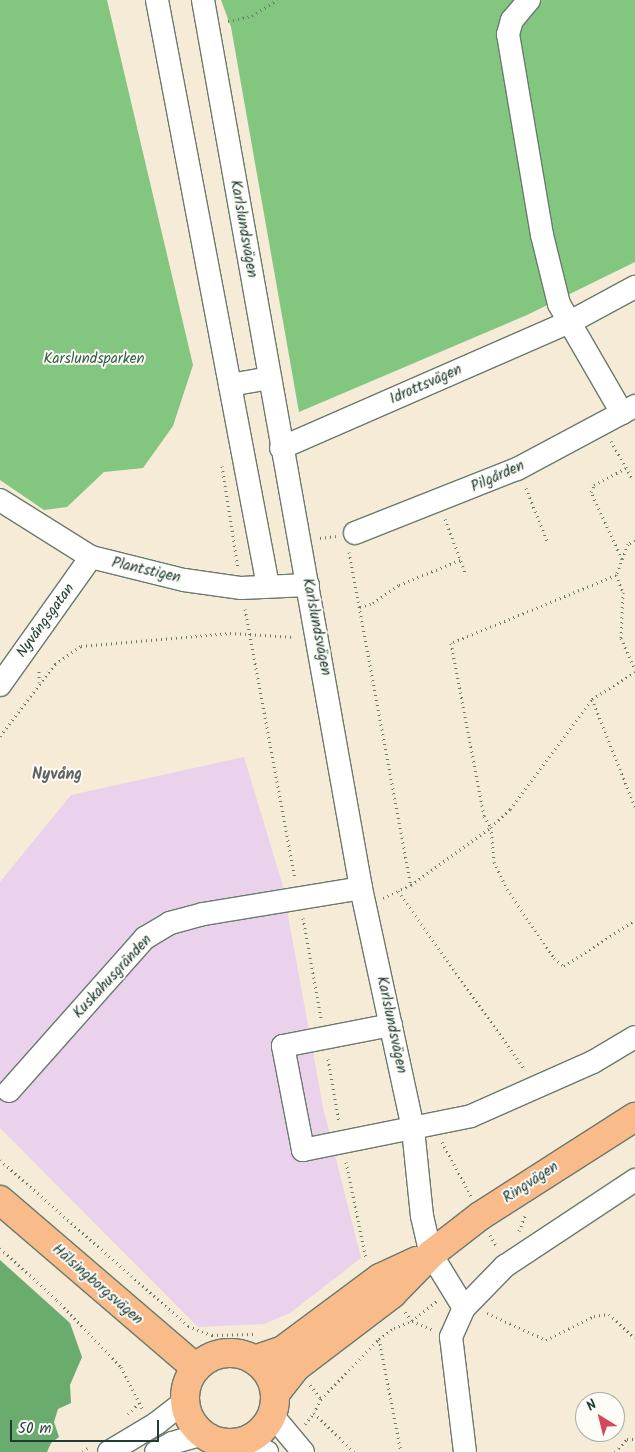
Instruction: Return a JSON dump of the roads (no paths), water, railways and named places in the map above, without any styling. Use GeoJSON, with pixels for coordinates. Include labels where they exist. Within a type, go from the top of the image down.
{"type":"FeatureCollection","features":[{"type":"Feature","properties":{"kind":"main road","name":"Ringvägen"},"geometry":{"type":"LineString","coordinates":[[254,1360],[290,1359],[392,1294],[431,1254],[480,1216],[635,1117]]}},
{"type":"Feature","properties":{"kind":"main road","name":"Hälsingborgsvägen"},"geometry":{"type":"LineString","coordinates":[[0,1200],[196,1368]]}},
{"type":"Feature","properties":{"kind":"main road"},"geometry":{"type":"LineString","coordinates":[[237,1353],[254,1360],[269,1374],[274,1404],[257,1446],[224,1443],[202,1434],[190,1420],[185,1401],[188,1380],[196,1368],[219,1354],[237,1353]]}},
{"type":"Feature","properties":{"kind":"main road","name":"Ringvägen"},"geometry":{"type":"LineString","coordinates":[[274,1404],[290,1359]]}},
{"type":"Feature","properties":{"kind":"street"},"geometry":{"type":"LineString","coordinates":[[157,0],[268,586]]}},
{"type":"Feature","properties":{"kind":"street","name":"Karlslundsvägen"},"geometry":{"type":"LineString","coordinates":[[203,0],[268,378],[318,639],[363,897],[413,1129],[422,1216],[431,1254],[464,1308]]}},
{"type":"Feature","properties":{"kind":"street"},"geometry":{"type":"LineString","coordinates":[[529,0],[512,20],[508,34],[542,235],[559,304],[629,409]]}},
{"type":"Feature","properties":{"kind":"street","name":"Idrottsvägen"},"geometry":{"type":"LineString","coordinates":[[281,448],[572,322],[635,287]]}},
{"type":"Feature","properties":{"kind":"street"},"geometry":{"type":"LineString","coordinates":[[230,385],[268,378]]}},
{"type":"Feature","properties":{"kind":"street","name":"Pilgården"},"geometry":{"type":"LineString","coordinates":[[352,540],[517,469],[602,426],[629,409]]}},
{"type":"Feature","properties":{"kind":"street","name":"Plantstigen"},"geometry":{"type":"LineString","coordinates":[[0,500],[91,557],[184,580],[240,588],[308,585]]}},
{"type":"Feature","properties":{"kind":"street","name":"Nyvångsgatan"},"geometry":{"type":"LineString","coordinates":[[0,685],[91,557]]}},
{"type":"Feature","properties":{"kind":"street","name":"Kuskahusgränden"},"geometry":{"type":"LineString","coordinates":[[9,1091],[145,938],[170,923],[203,914],[299,897],[363,897]]}},
{"type":"Feature","properties":{"kind":"street"},"geometry":{"type":"LineString","coordinates":[[391,1025],[283,1046],[303,1150],[471,1116],[538,1088],[593,1062],[635,1037]]}},
{"type":"Feature","properties":{"kind":"street"},"geometry":{"type":"LineString","coordinates":[[465,1452],[451,1337],[464,1308],[505,1266],[635,1180]]}},
{"type":"Feature","properties":{"kind":"street"},"geometry":{"type":"LineString","coordinates":[[109,1452],[157,1423],[185,1401]]}},
{"type":"Feature","properties":{"kind":"street"},"geometry":{"type":"LineString","coordinates":[[274,1404],[302,1452]]}},
{"type":"Feature","properties":{"kind":"street"},"geometry":{"type":"LineString","coordinates":[[156,1452],[172,1443],[202,1434]]}},
{"type":"Feature","properties":{"kind":"district","name":"Nyvång"},"geometry":{"type":"Point","coordinates":[57,775]}},
{"type":"Feature","properties":{"kind":"park label","name":"Karslundsparken"},"geometry":{"type":"Point","coordinates":[94,360]}}]}
